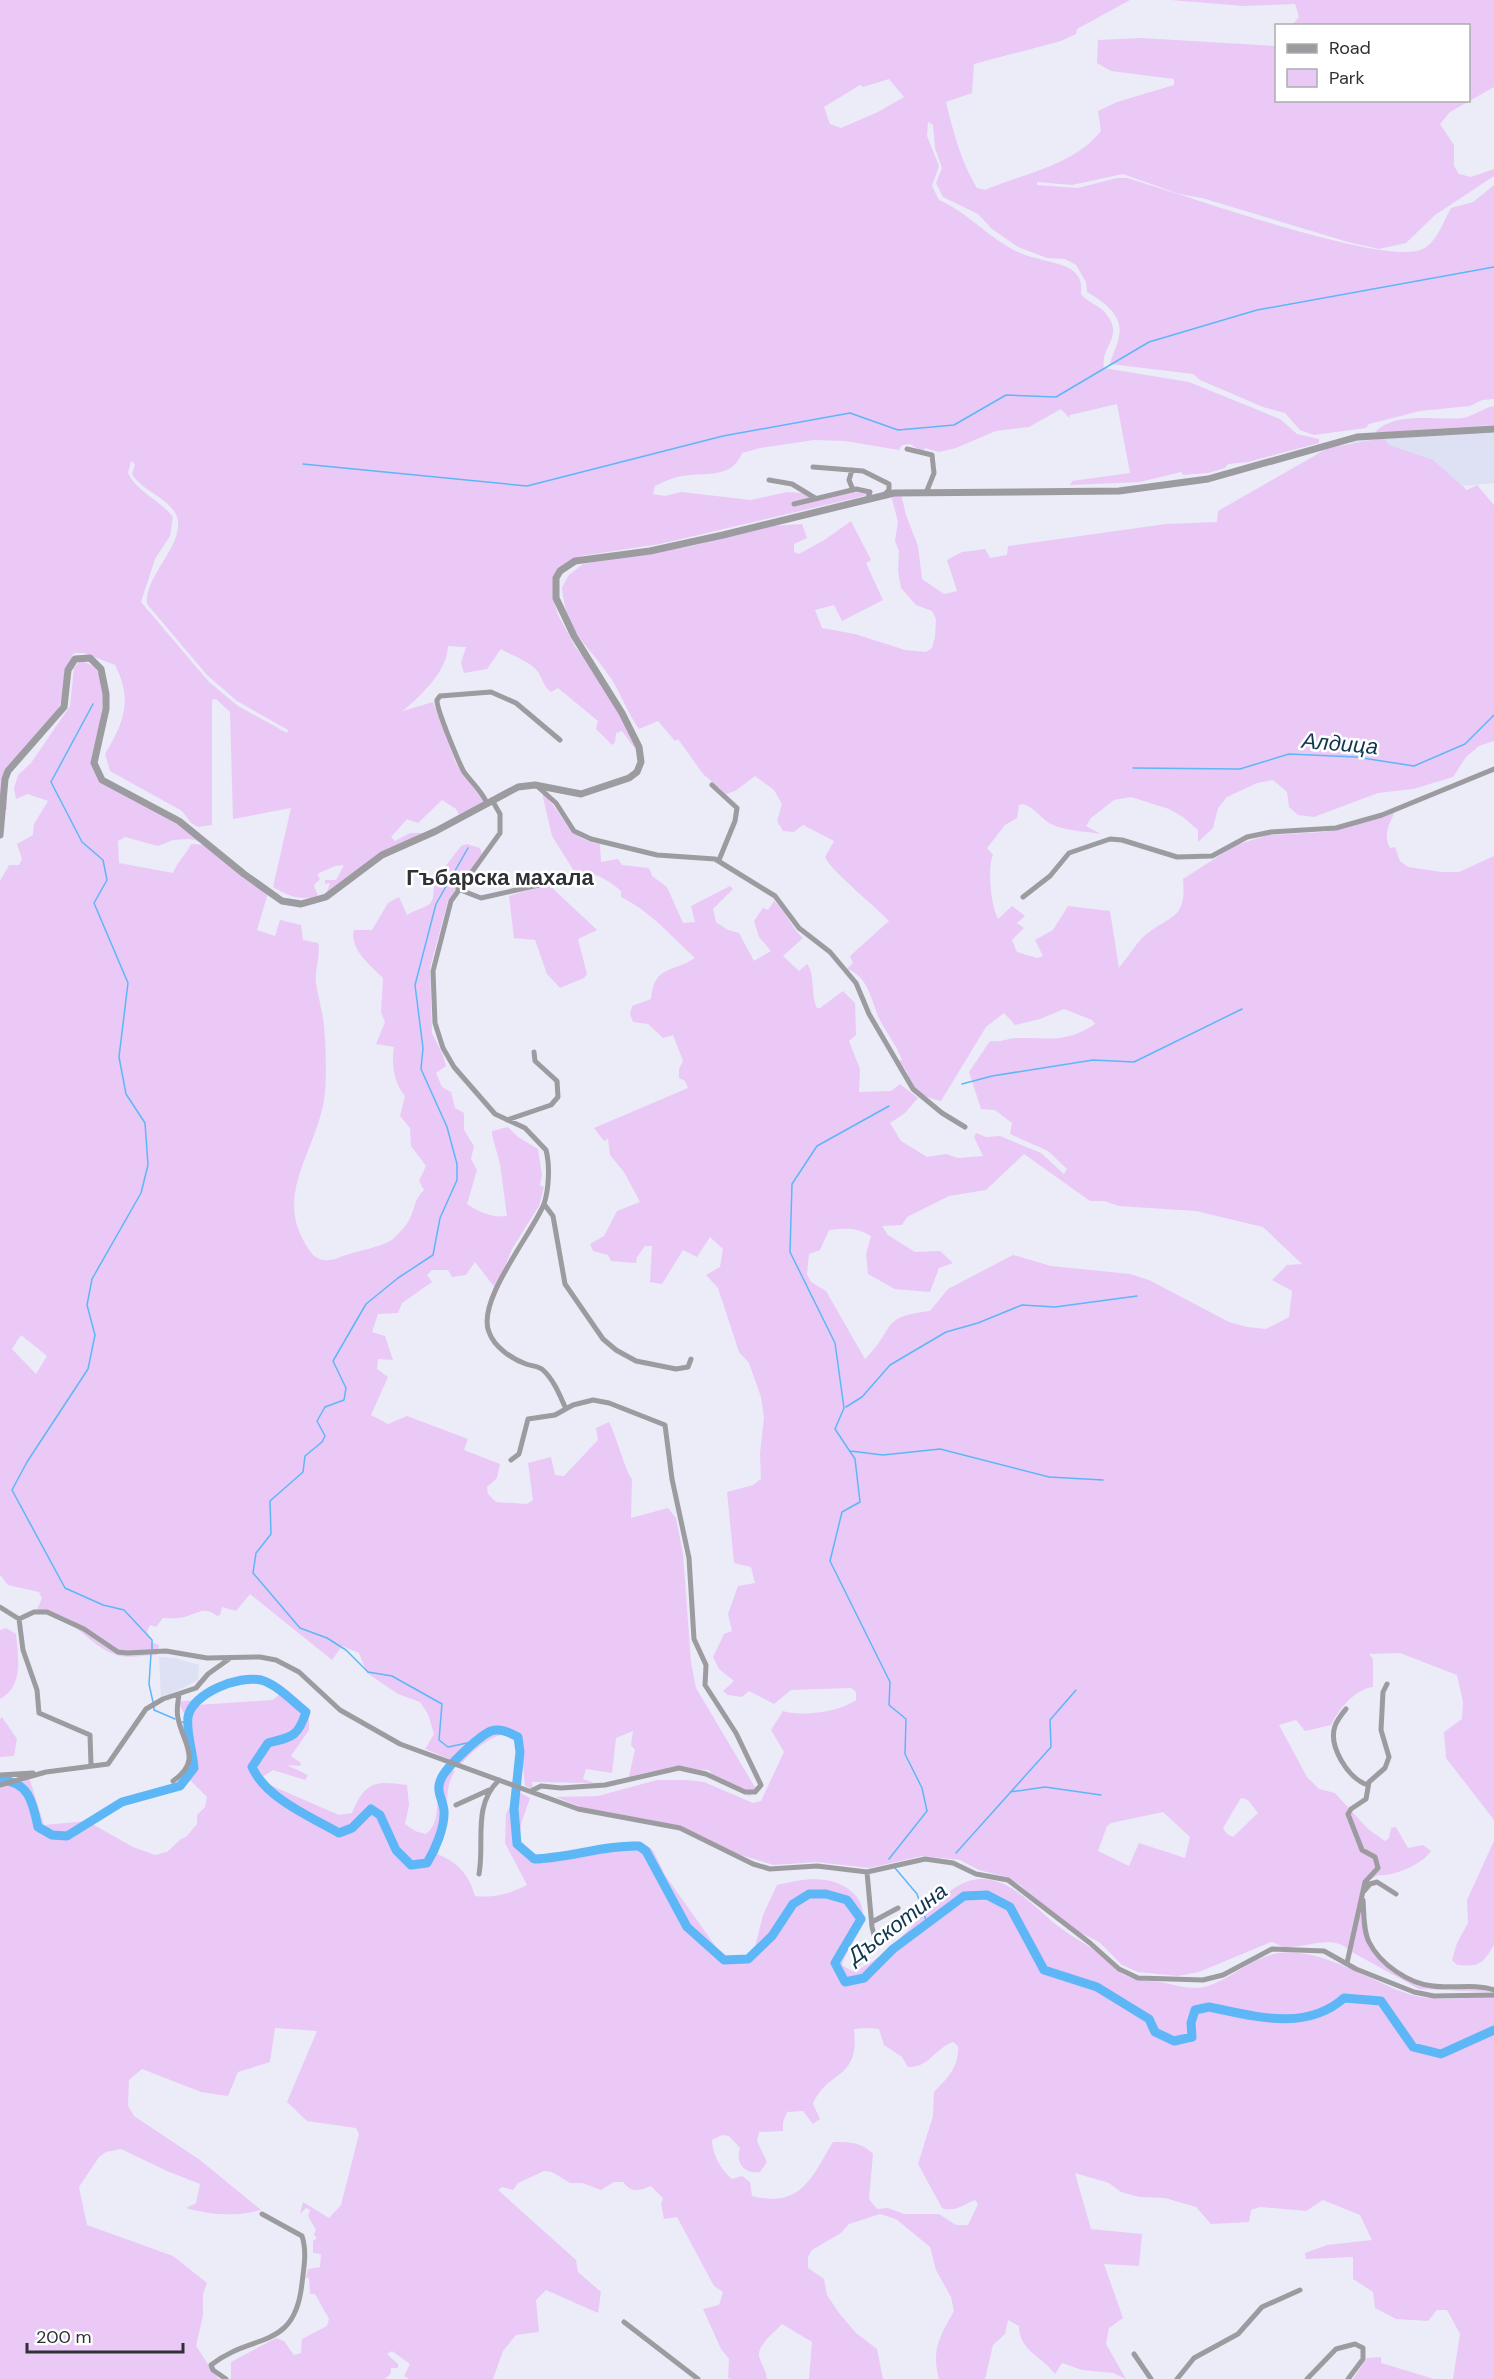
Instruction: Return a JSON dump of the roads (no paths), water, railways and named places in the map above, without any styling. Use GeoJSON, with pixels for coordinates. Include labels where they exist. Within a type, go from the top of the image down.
{"type":"FeatureCollection","features":[{"type":"Feature","properties":{"kind":"street"},"geometry":{"type":"LineString","coordinates":[[0,835],[4,779],[8,771],[59,715],[67,701],[71,663],[82,658],[90,658],[97,663],[106,694],[106,709],[94,763],[102,780],[179,821],[244,874],[282,901],[301,904],[326,897],[382,855],[436,831],[518,787],[535,785],[581,794],[629,778],[637,772],[641,762],[639,747],[622,713],[560,611],[555,589],[556,578],[560,571],[575,561],[681,544],[884,495],[1119,491],[1208,479],[1357,437],[1494,429]]}},
{"type":"Feature","properties":{"kind":"street"},"geometry":{"type":"LineString","coordinates":[[907,448],[930,454],[933,457],[934,473],[926,493]]}},
{"type":"Feature","properties":{"kind":"street"},"geometry":{"type":"LineString","coordinates":[[813,467],[867,472],[888,483],[890,490],[884,495]]}},
{"type":"Feature","properties":{"kind":"street"},"geometry":{"type":"LineString","coordinates":[[852,470],[849,480],[853,490]]}},
{"type":"Feature","properties":{"kind":"street"},"geometry":{"type":"LineString","coordinates":[[769,480],[792,484],[817,498]]}},
{"type":"Feature","properties":{"kind":"street"},"geometry":{"type":"LineString","coordinates":[[794,504],[853,490],[868,490],[868,498]]}},
{"type":"Feature","properties":{"kind":"street"},"geometry":{"type":"LineString","coordinates":[[560,740],[516,703],[491,692],[440,696],[437,700],[437,711],[448,730],[459,762],[500,814],[500,833],[451,901],[433,971],[436,1029],[442,1048],[454,1067],[495,1114],[531,1133],[546,1150],[548,1172],[544,1204],[497,1290],[488,1310],[487,1330],[505,1353],[522,1363],[542,1369],[559,1394],[566,1410]]}},
{"type":"Feature","properties":{"kind":"street"},"geometry":{"type":"LineString","coordinates":[[1023,897],[1050,876],[1069,853],[1110,839],[1122,840],[1177,857],[1212,856],[1247,837],[1271,831],[1336,828],[1382,815],[1494,769]]}},
{"type":"Feature","properties":{"kind":"street"},"geometry":{"type":"LineString","coordinates":[[535,785],[556,803],[574,831],[591,839],[657,855],[719,860],[775,896],[799,928],[830,952],[861,990],[869,1014],[913,1089],[945,1115],[965,1127]]}},
{"type":"Feature","properties":{"kind":"street"},"geometry":{"type":"LineString","coordinates":[[712,785],[735,804],[738,811],[719,860]]}},
{"type":"Feature","properties":{"kind":"street"},"geometry":{"type":"LineString","coordinates":[[458,889],[481,898],[543,884]]}},
{"type":"Feature","properties":{"kind":"street"},"geometry":{"type":"LineString","coordinates":[[507,1120],[551,1105],[558,1097],[557,1081],[535,1061],[534,1052]]}},
{"type":"Feature","properties":{"kind":"street"},"geometry":{"type":"LineString","coordinates":[[544,1204],[553,1216],[565,1284],[609,1345],[625,1356],[650,1365],[681,1369],[688,1367],[691,1359]]}},
{"type":"Feature","properties":{"kind":"street"},"geometry":{"type":"LineString","coordinates":[[511,1460],[519,1455],[528,1419],[555,1415],[585,1401],[602,1401],[663,1423],[667,1428],[672,1479],[689,1558],[694,1639],[706,1665],[705,1685],[736,1733],[761,1785],[754,1792],[745,1792],[706,1774],[679,1768],[605,1785],[568,1788],[541,1786],[529,1790]]}},
{"type":"Feature","properties":{"kind":"street"},"geometry":{"type":"LineString","coordinates":[[0,1607],[19,1619]]}},
{"type":"Feature","properties":{"kind":"street"},"geometry":{"type":"LineString","coordinates":[[19,1619],[34,1612],[47,1612],[84,1629],[118,1652],[166,1651],[207,1658],[269,1658],[299,1672],[340,1710],[372,1730],[452,1763],[578,1809],[680,1828],[753,1864],[770,1869],[783,1870],[818,1866],[867,1872],[925,1859],[953,1863],[976,1874],[1008,1880],[1090,1943],[1119,1969],[1138,1978],[1203,1980],[1222,1975],[1272,1949],[1324,1951],[1347,1964],[1425,1994],[1494,1995]]}},
{"type":"Feature","properties":{"kind":"street"},"geometry":{"type":"LineString","coordinates":[[19,1619],[23,1650],[37,1690],[39,1713],[90,1735],[91,1765]]}},
{"type":"Feature","properties":{"kind":"street"},"geometry":{"type":"LineString","coordinates":[[207,1658],[208,1674]]}},
{"type":"Feature","properties":{"kind":"street"},"geometry":{"type":"LineString","coordinates":[[0,1775],[102,1765],[112,1759],[135,1720],[146,1709],[163,1699],[196,1688],[208,1674],[230,1658]]}},
{"type":"Feature","properties":{"kind":"street"},"geometry":{"type":"LineString","coordinates":[[1347,1964],[1365,1882],[1378,1868],[1375,1857],[1362,1850],[1348,1814],[1365,1798],[1368,1785],[1387,1765],[1389,1757],[1381,1730],[1383,1692],[1387,1684]]}},
{"type":"Feature","properties":{"kind":"street"},"geometry":{"type":"LineString","coordinates":[[173,1780],[186,1770],[189,1757],[187,1739],[178,1720],[179,1694]]}},
{"type":"Feature","properties":{"kind":"street"},"geometry":{"type":"LineString","coordinates":[[1346,1709],[1336,1724],[1335,1740],[1349,1774],[1368,1785]]}},
{"type":"Feature","properties":{"kind":"street"},"geometry":{"type":"LineString","coordinates":[[0,1785],[46,1772]]}},
{"type":"Feature","properties":{"kind":"street"},"geometry":{"type":"LineString","coordinates":[[456,1805],[489,1790],[499,1780]]}},
{"type":"Feature","properties":{"kind":"street"},"geometry":{"type":"LineString","coordinates":[[479,1874],[482,1857],[480,1821],[489,1790]]}},
{"type":"Feature","properties":{"kind":"street"},"geometry":{"type":"LineString","coordinates":[[857,1964],[876,1943],[867,1872]]}},
{"type":"Feature","properties":{"kind":"street"},"geometry":{"type":"LineString","coordinates":[[1396,1893],[1377,1882],[1370,1884],[1363,1895],[1369,1942],[1396,1971],[1412,1981],[1431,1986],[1484,1986],[1494,1990]]}},
{"type":"Feature","properties":{"kind":"street"},"geometry":{"type":"LineString","coordinates":[[872,1922],[898,1908]]}},
{"type":"Feature","properties":{"kind":"street"},"geometry":{"type":"LineString","coordinates":[[226,2379],[213,2370],[211,2365],[275,2335],[292,2320],[300,2302],[305,2256],[302,2236],[262,2214]]}},
{"type":"Feature","properties":{"kind":"street"},"geometry":{"type":"LineString","coordinates":[[1177,2379],[1194,2358],[1238,2334],[1262,2307],[1300,2290]]}},
{"type":"Feature","properties":{"kind":"street"},"geometry":{"type":"LineString","coordinates":[[624,2322],[698,2379]]}},
{"type":"Feature","properties":{"kind":"street"},"geometry":{"type":"LineString","coordinates":[[1307,2379],[1336,2349],[1355,2344],[1363,2348],[1363,2359],[1348,2379]]}},
{"type":"Feature","properties":{"kind":"street"},"geometry":{"type":"LineString","coordinates":[[1134,2354],[1151,2379]]}},
{"type":"Feature","properties":{"kind":"waterway"},"geometry":{"type":"LineString","coordinates":[[303,464],[527,486],[723,436],[850,413],[898,430],[954,425],[1006,395],[1056,397],[1149,342],[1257,310],[1494,267]]}},
{"type":"Feature","properties":{"kind":"waterway"},"geometry":{"type":"LineString","coordinates":[[93,704],[51,782],[82,842],[103,860],[107,880],[94,903],[128,983],[119,1057],[126,1094],[145,1123],[148,1165],[141,1193],[92,1279],[87,1305],[95,1335],[88,1369],[27,1462],[12,1490],[65,1588],[103,1605],[124,1610],[152,1640],[152,1649]]}},
{"type":"Feature","properties":{"kind":"waterway","name":"Алдица"},"geometry":{"type":"LineString","coordinates":[[1133,768],[1240,769],[1289,754],[1356,757],[1414,766],[1465,744],[1494,715]]}},
{"type":"Feature","properties":{"kind":"waterway"},"geometry":{"type":"LineString","coordinates":[[468,848],[436,904],[415,985],[423,1048],[421,1069],[447,1127],[457,1164],[457,1180],[440,1218],[433,1255],[398,1278],[366,1304],[333,1361],[346,1388],[344,1400],[325,1407],[317,1421],[325,1436],[322,1442],[305,1456],[303,1472],[270,1501],[271,1534],[256,1553],[253,1573],[300,1628],[327,1638],[346,1650],[368,1672],[392,1676],[442,1704],[439,1740],[448,1747],[467,1743],[472,1745]]}},
{"type":"Feature","properties":{"kind":"waterway"},"geometry":{"type":"LineString","coordinates":[[962,1084],[992,1076],[1093,1060],[1134,1062],[1242,1009]]}},
{"type":"Feature","properties":{"kind":"waterway"},"geometry":{"type":"LineString","coordinates":[[889,1106],[817,1146],[792,1184],[790,1252],[835,1343],[844,1408],[835,1429],[855,1459],[860,1502],[842,1512],[830,1561],[890,1682],[889,1705],[906,1719],[905,1754],[922,1788],[927,1811],[889,1859]]}},
{"type":"Feature","properties":{"kind":"waterway"},"geometry":{"type":"LineString","coordinates":[[846,1407],[862,1397],[890,1365],[946,1332],[978,1323],[1022,1305],[1055,1307],[1137,1296]]}},
{"type":"Feature","properties":{"kind":"waterway"},"geometry":{"type":"LineString","coordinates":[[850,1451],[883,1455],[940,1449],[1049,1477],[1103,1480]]}},
{"type":"Feature","properties":{"kind":"waterway"},"geometry":{"type":"LineString","coordinates":[[151,1654],[149,1684],[153,1702]]}},
{"type":"Feature","properties":{"kind":"waterway","name":"Дъскотина"},"geometry":{"type":"LineString","coordinates":[[0,1780],[17,1784],[28,1795],[38,1827],[52,1835],[67,1836],[122,1802],[180,1786],[194,1768],[188,1723],[191,1708],[207,1693],[229,1683],[241,1680],[261,1680],[279,1689],[306,1712],[297,1731],[293,1735],[268,1743],[252,1767],[267,1788],[302,1813],[339,1833],[352,1828],[371,1809],[380,1815],[396,1850],[411,1865],[427,1863],[443,1824],[444,1811],[439,1787],[441,1779],[463,1752],[479,1739],[491,1731],[505,1731],[518,1737],[520,1752],[514,1809],[517,1844],[534,1859],[612,1847],[639,1846],[646,1851],[687,1927],[724,1960],[748,1959],[772,1936],[793,1904],[809,1894],[826,1894],[847,1900],[861,1919],[835,1963],[845,1982],[864,1978],[893,1949],[964,1896],[987,1895],[1010,1907],[1044,1970],[1097,1987],[1149,2019],[1155,2032],[1174,2041],[1192,2037],[1191,2023],[1195,2010],[1209,2007],[1261,2017],[1296,2018],[1329,2009],[1344,1998],[1381,2001],[1413,2047],[1441,2054],[1494,2030]]}},
{"type":"Feature","properties":{"kind":"waterway"},"geometry":{"type":"LineString","coordinates":[[956,1853],[1051,1747],[1050,1720],[1076,1690]]}},
{"type":"Feature","properties":{"kind":"waterway"},"geometry":{"type":"LineString","coordinates":[[154,1707],[154,1710],[175,1719]]}},
{"type":"Feature","properties":{"kind":"waterway","name":"Дъскотина"},"geometry":{"type":"LineString","coordinates":[[182,1722],[189,1724]]}},
{"type":"Feature","properties":{"kind":"waterway"},"geometry":{"type":"LineString","coordinates":[[1010,1792],[1045,1787],[1101,1795]]}},
{"type":"Feature","properties":{"kind":"waterway"},"geometry":{"type":"LineString","coordinates":[[895,1868],[917,1894],[927,1923]]}},
{"type":"Feature","properties":{"kind":"district","name":"Гъбарска махала"},"geometry":{"type":"Point","coordinates":[500,877]}}]}
